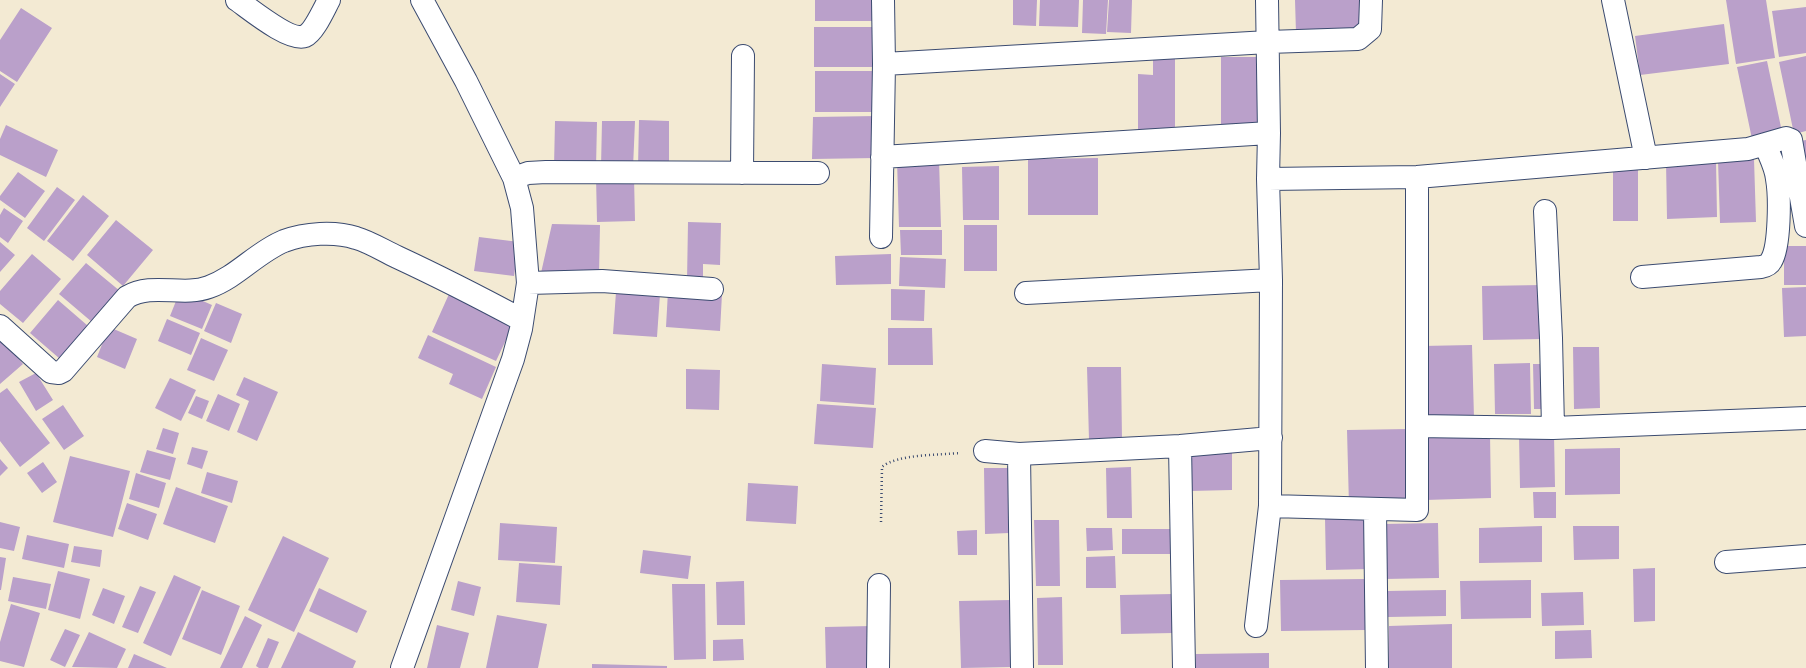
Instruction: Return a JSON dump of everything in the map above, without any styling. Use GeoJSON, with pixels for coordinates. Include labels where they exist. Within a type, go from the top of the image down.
{"type":"FeatureCollection","features":[{"type":"Feature","properties":{"kind":"street"},"geometry":{"type":"LineString","coordinates":[[238,0],[284,31],[294,36],[305,36],[310,32],[329,0]]}},
{"type":"Feature","properties":{"kind":"street"},"geometry":{"type":"LineString","coordinates":[[402,668],[513,359],[522,320],[528,283],[522,208],[514,178],[466,80],[422,0]]}},
{"type":"Feature","properties":{"kind":"street"},"geometry":{"type":"LineString","coordinates":[[881,237],[884,64],[883,0]]}},
{"type":"Feature","properties":{"kind":"street"},"geometry":{"type":"LineString","coordinates":[[1256,626],[1270,506],[1271,280],[1268,179],[1269,133],[1267,0]]}},
{"type":"Feature","properties":{"kind":"street"},"geometry":{"type":"LineString","coordinates":[[884,64],[1268,42],[1358,39],[1370,29],[1371,0]]}},
{"type":"Feature","properties":{"kind":"street"},"geometry":{"type":"LineString","coordinates":[[1613,0],[1646,158]]}},
{"type":"Feature","properties":{"kind":"street"},"geometry":{"type":"LineString","coordinates":[[742,56],[742,173]]}},
{"type":"Feature","properties":{"kind":"street"},"geometry":{"type":"LineString","coordinates":[[882,156],[1269,133]]}},
{"type":"Feature","properties":{"kind":"street"},"geometry":{"type":"LineString","coordinates":[[1268,179],[1417,178],[1748,149],[1784,138],[1791,140],[1806,226]]}},
{"type":"Feature","properties":{"kind":"street"},"geometry":{"type":"LineString","coordinates":[[1642,277],[1761,267],[1767,266],[1771,262],[1776,248],[1780,195],[1777,177],[1765,144]]}},
{"type":"Feature","properties":{"kind":"street"},"geometry":{"type":"LineString","coordinates":[[514,178],[528,173],[546,172],[818,174]]}},
{"type":"Feature","properties":{"kind":"street"},"geometry":{"type":"LineString","coordinates":[[1270,506],[1417,510],[1417,178]]}},
{"type":"Feature","properties":{"kind":"street"},"geometry":{"type":"LineString","coordinates":[[1545,211],[1551,338],[1553,428]]}},
{"type":"Feature","properties":{"kind":"street"},"geometry":{"type":"LineString","coordinates":[[0,326],[51,372],[59,373],[63,371],[126,297],[139,290],[202,289],[215,285],[284,241],[299,236],[318,234],[356,238],[450,282],[522,320]]}},
{"type":"Feature","properties":{"kind":"street"},"geometry":{"type":"LineString","coordinates":[[1026,294],[1271,280]]}},
{"type":"Feature","properties":{"kind":"street"},"geometry":{"type":"LineString","coordinates":[[528,283],[602,281],[712,289]]}},
{"type":"Feature","properties":{"kind":"street"},"geometry":{"type":"LineString","coordinates":[[1417,426],[1553,428],[1806,418]]}},
{"type":"Feature","properties":{"kind":"street"},"geometry":{"type":"LineString","coordinates":[[985,451],[1019,454],[1180,446],[1271,438]]}},
{"type":"Feature","properties":{"kind":"street"},"geometry":{"type":"LineString","coordinates":[[1180,446],[1184,668]]}},
{"type":"Feature","properties":{"kind":"street"},"geometry":{"type":"LineString","coordinates":[[1019,454],[1022,668]]}},
{"type":"Feature","properties":{"kind":"street"},"geometry":{"type":"LineString","coordinates":[[1375,510],[1377,668]]}},
{"type":"Feature","properties":{"kind":"street"},"geometry":{"type":"LineString","coordinates":[[1726,562],[1806,556]]}},
{"type":"Feature","properties":{"kind":"street"},"geometry":{"type":"LineString","coordinates":[[878,668],[879,585]]}},
{"type":"Feature","properties":{"kind":"path"},"geometry":{"type":"LineString","coordinates":[[881,522],[882,467],[887,463],[899,459],[985,451]]}},
{"type":"Feature","properties":{"kind":"building"},"geometry":{"type":"Polygon","coordinates":[[[815,0],[877,0],[876,21],[815,21],[815,0]]]}},
{"type":"Feature","properties":{"kind":"building"},"geometry":{"type":"Polygon","coordinates":[[[1013,0],[1037,0],[1036,26],[1013,25],[1013,0]]]}},
{"type":"Feature","properties":{"kind":"building"},"geometry":{"type":"Polygon","coordinates":[[[1040,0],[1079,0],[1078,27],[1039,26],[1040,0]]]}},
{"type":"Feature","properties":{"kind":"building"},"geometry":{"type":"Polygon","coordinates":[[[1083,0],[1108,0],[1106,34],[1082,33],[1083,0]]]}},
{"type":"Feature","properties":{"kind":"building"},"geometry":{"type":"Polygon","coordinates":[[[1109,0],[1132,0],[1131,33],[1107,32],[1109,0]]]}},
{"type":"Feature","properties":{"kind":"building"},"geometry":{"type":"Polygon","coordinates":[[[1295,0],[1360,0],[1361,32],[1296,33],[1295,0]]]}},
{"type":"Feature","properties":{"kind":"building"},"geometry":{"type":"Polygon","coordinates":[[[1726,0],[1766,0],[1775,58],[1736,64],[1726,0]]]}},
{"type":"Feature","properties":{"kind":"building"},"geometry":{"type":"Polygon","coordinates":[[[1806,7],[1806,53],[1779,57],[1772,11],[1806,7]]]}},
{"type":"Feature","properties":{"kind":"building"},"geometry":{"type":"Polygon","coordinates":[[[21,8],[52,28],[17,82],[0,71],[0,40],[21,8]]]}},
{"type":"Feature","properties":{"kind":"building"},"geometry":{"type":"Polygon","coordinates":[[[1724,24],[1729,64],[1640,75],[1635,36],[1724,24]]]}},
{"type":"Feature","properties":{"kind":"building"},"geometry":{"type":"Polygon","coordinates":[[[814,27],[876,27],[877,67],[814,67],[814,27]]]}},
{"type":"Feature","properties":{"kind":"building"},"geometry":{"type":"Polygon","coordinates":[[[1153,50],[1175,50],[1175,134],[1138,134],[1138,74],[1153,75],[1153,50]]]}},
{"type":"Feature","properties":{"kind":"building"},"geometry":{"type":"Polygon","coordinates":[[[1806,56],[1806,131],[1794,134],[1779,62],[1806,56]]]}},
{"type":"Feature","properties":{"kind":"building"},"geometry":{"type":"Polygon","coordinates":[[[1221,57],[1260,57],[1260,125],[1221,125],[1221,57]]]}},
{"type":"Feature","properties":{"kind":"building"},"geometry":{"type":"Polygon","coordinates":[[[1767,61],[1782,132],[1752,139],[1737,67],[1767,61]]]}},
{"type":"Feature","properties":{"kind":"building"},"geometry":{"type":"Polygon","coordinates":[[[815,71],[876,71],[876,112],[815,112],[815,71]]]}},
{"type":"Feature","properties":{"kind":"building"},"geometry":{"type":"Polygon","coordinates":[[[0,74],[15,84],[0,107],[0,74]]]}},
{"type":"Feature","properties":{"kind":"building"},"geometry":{"type":"Polygon","coordinates":[[[877,116],[876,158],[812,159],[813,117],[877,116]]]}},
{"type":"Feature","properties":{"kind":"building"},"geometry":{"type":"Polygon","coordinates":[[[639,120],[669,121],[669,169],[638,168],[639,120]]]}},
{"type":"Feature","properties":{"kind":"building"},"geometry":{"type":"Polygon","coordinates":[[[555,121],[597,122],[596,168],[554,167],[555,121]]]}},
{"type":"Feature","properties":{"kind":"building"},"geometry":{"type":"Polygon","coordinates":[[[602,121],[635,121],[633,168],[601,167],[602,121]]]}},
{"type":"Feature","properties":{"kind":"building"},"geometry":{"type":"Polygon","coordinates":[[[6,125],[58,150],[46,177],[0,155],[0,139],[6,125]]]}},
{"type":"Feature","properties":{"kind":"building"},"geometry":{"type":"Polygon","coordinates":[[[1806,140],[1806,162],[1805,162],[1800,141],[1806,140]]]}},
{"type":"Feature","properties":{"kind":"building"},"geometry":{"type":"Polygon","coordinates":[[[1098,158],[1098,215],[1028,215],[1028,159],[1098,158]]]}},
{"type":"Feature","properties":{"kind":"building"},"geometry":{"type":"Polygon","coordinates":[[[939,159],[941,227],[899,227],[897,160],[939,159]]]}},
{"type":"Feature","properties":{"kind":"building"},"geometry":{"type":"Polygon","coordinates":[[[1754,159],[1756,222],[1720,223],[1718,160],[1754,159]]]}},
{"type":"Feature","properties":{"kind":"building"},"geometry":{"type":"Polygon","coordinates":[[[1716,160],[1717,217],[1667,219],[1666,161],[1716,160]]]}},
{"type":"Feature","properties":{"kind":"building"},"geometry":{"type":"Polygon","coordinates":[[[999,166],[999,220],[963,220],[962,167],[999,166]]]}},
{"type":"Feature","properties":{"kind":"building"},"geometry":{"type":"Polygon","coordinates":[[[1613,169],[1638,169],[1638,221],[1613,221],[1613,169]]]}},
{"type":"Feature","properties":{"kind":"building"},"geometry":{"type":"Polygon","coordinates":[[[18,172],[45,191],[25,218],[0,200],[0,196],[18,172]]]}},
{"type":"Feature","properties":{"kind":"building"},"geometry":{"type":"Polygon","coordinates":[[[596,177],[634,177],[635,221],[597,222],[596,177]]]}},
{"type":"Feature","properties":{"kind":"building"},"geometry":{"type":"Polygon","coordinates":[[[57,187],[75,200],[44,241],[27,228],[57,187]]]}},
{"type":"Feature","properties":{"kind":"building"},"geometry":{"type":"Polygon","coordinates":[[[83,195],[109,216],[73,261],[47,241],[83,195]]]}},
{"type":"Feature","properties":{"kind":"building"},"geometry":{"type":"Polygon","coordinates":[[[4,208],[23,221],[8,243],[0,237],[0,215],[4,208]]]}},
{"type":"Feature","properties":{"kind":"building"},"geometry":{"type":"Polygon","coordinates":[[[116,220],[153,250],[123,286],[87,255],[116,220]]]}},
{"type":"Feature","properties":{"kind":"building"},"geometry":{"type":"Polygon","coordinates":[[[688,222],[721,223],[720,265],[703,264],[703,281],[687,281],[688,222]]]}},
{"type":"Feature","properties":{"kind":"building"},"geometry":{"type":"Polygon","coordinates":[[[552,224],[600,225],[599,275],[541,273],[552,224]]]}},
{"type":"Feature","properties":{"kind":"building"},"geometry":{"type":"Polygon","coordinates":[[[964,225],[997,225],[997,271],[964,271],[964,225]]]}},
{"type":"Feature","properties":{"kind":"building"},"geometry":{"type":"Polygon","coordinates":[[[900,230],[942,230],[942,255],[901,255],[900,230]]]}},
{"type":"Feature","properties":{"kind":"building"},"geometry":{"type":"Polygon","coordinates":[[[479,237],[519,242],[514,276],[474,271],[479,237]]]}},
{"type":"Feature","properties":{"kind":"building"},"geometry":{"type":"Polygon","coordinates":[[[0,242],[15,255],[0,272],[0,242]]]}},
{"type":"Feature","properties":{"kind":"building"},"geometry":{"type":"Polygon","coordinates":[[[1784,246],[1806,246],[1806,285],[1784,285],[1784,246]]]}},
{"type":"Feature","properties":{"kind":"building"},"geometry":{"type":"Polygon","coordinates":[[[32,254],[61,279],[23,323],[0,304],[0,291],[32,254]]]}},
{"type":"Feature","properties":{"kind":"building"},"geometry":{"type":"Polygon","coordinates":[[[891,254],[891,284],[836,285],[835,256],[891,254]]]}},
{"type":"Feature","properties":{"kind":"building"},"geometry":{"type":"Polygon","coordinates":[[[900,257],[946,259],[945,288],[899,286],[900,257]]]}},
{"type":"Feature","properties":{"kind":"building"},"geometry":{"type":"Polygon","coordinates":[[[86,263],[126,296],[99,328],[59,294],[86,263]]]}},
{"type":"Feature","properties":{"kind":"building"},"geometry":{"type":"Polygon","coordinates":[[[1542,285],[1543,339],[1483,340],[1482,286],[1542,285]]]}},
{"type":"Feature","properties":{"kind":"building"},"geometry":{"type":"Polygon","coordinates":[[[1806,287],[1806,336],[1784,337],[1782,288],[1806,287]]]}},
{"type":"Feature","properties":{"kind":"building"},"geometry":{"type":"Polygon","coordinates":[[[891,289],[925,290],[924,321],[891,320],[891,289]]]}},
{"type":"Feature","properties":{"kind":"building"},"geometry":{"type":"Polygon","coordinates":[[[180,291],[212,305],[202,329],[170,316],[180,291]]]}},
{"type":"Feature","properties":{"kind":"building"},"geometry":{"type":"Polygon","coordinates":[[[668,291],[722,294],[720,331],[666,327],[668,291]]]}},
{"type":"Feature","properties":{"kind":"building"},"geometry":{"type":"Polygon","coordinates":[[[616,292],[660,294],[657,337],[613,334],[616,292]]]}},
{"type":"Feature","properties":{"kind":"building"},"geometry":{"type":"Polygon","coordinates":[[[449,294],[514,323],[496,361],[432,332],[449,294]]]}},
{"type":"Feature","properties":{"kind":"building"},"geometry":{"type":"Polygon","coordinates":[[[58,300],[95,332],[67,365],[30,333],[58,300]]]}},
{"type":"Feature","properties":{"kind":"building"},"geometry":{"type":"Polygon","coordinates":[[[216,303],[242,314],[231,343],[204,331],[216,303]]]}},
{"type":"Feature","properties":{"kind":"building"},"geometry":{"type":"Polygon","coordinates":[[[167,319],[200,333],[191,355],[158,341],[167,319]]]}},
{"type":"Feature","properties":{"kind":"building"},"geometry":{"type":"Polygon","coordinates":[[[109,327],[137,339],[125,369],[97,357],[109,327]]]}},
{"type":"Feature","properties":{"kind":"building"},"geometry":{"type":"Polygon","coordinates":[[[888,328],[932,328],[933,365],[888,365],[888,328]]]}},
{"type":"Feature","properties":{"kind":"building"},"geometry":{"type":"Polygon","coordinates":[[[428,335],[496,367],[482,399],[449,384],[453,374],[418,358],[428,335]]]}},
{"type":"Feature","properties":{"kind":"building"},"geometry":{"type":"Polygon","coordinates":[[[0,336],[23,364],[0,384],[0,336]]]}},
{"type":"Feature","properties":{"kind":"building"},"geometry":{"type":"Polygon","coordinates":[[[201,338],[228,350],[214,381],[187,370],[201,338]]]}},
{"type":"Feature","properties":{"kind":"building"},"geometry":{"type":"Polygon","coordinates":[[[1472,345],[1474,418],[1424,419],[1422,346],[1472,345]]]}},
{"type":"Feature","properties":{"kind":"building"},"geometry":{"type":"Polygon","coordinates":[[[1573,347],[1599,347],[1600,408],[1574,409],[1573,347]]]}},
{"type":"Feature","properties":{"kind":"building"},"geometry":{"type":"Polygon","coordinates":[[[1530,363],[1531,414],[1495,414],[1494,364],[1530,363]]]}},
{"type":"Feature","properties":{"kind":"building"},"geometry":{"type":"Polygon","coordinates":[[[822,364],[876,368],[874,405],[820,401],[822,364]]]}},
{"type":"Feature","properties":{"kind":"building"},"geometry":{"type":"Polygon","coordinates":[[[1533,364],[1549,364],[1550,409],[1534,409],[1533,364]]]}},
{"type":"Feature","properties":{"kind":"building"},"geometry":{"type":"Polygon","coordinates":[[[1087,367],[1121,367],[1122,440],[1089,440],[1087,367]]]}},
{"type":"Feature","properties":{"kind":"building"},"geometry":{"type":"Polygon","coordinates":[[[686,369],[720,370],[719,410],[686,409],[686,369]]]}},
{"type":"Feature","properties":{"kind":"building"},"geometry":{"type":"Polygon","coordinates":[[[36,373],[53,400],[36,411],[19,382],[36,373]]]}},
{"type":"Feature","properties":{"kind":"building"},"geometry":{"type":"Polygon","coordinates":[[[244,377],[278,392],[257,441],[237,432],[249,401],[236,395],[244,377]]]}},
{"type":"Feature","properties":{"kind":"building"},"geometry":{"type":"Polygon","coordinates":[[[170,378],[196,390],[181,421],[155,408],[170,378]]]}},
{"type":"Feature","properties":{"kind":"building"},"geometry":{"type":"Polygon","coordinates":[[[7,388],[50,443],[20,467],[0,441],[0,393],[7,388]]]}},
{"type":"Feature","properties":{"kind":"building"},"geometry":{"type":"Polygon","coordinates":[[[218,394],[240,404],[229,431],[206,421],[218,394]]]}},
{"type":"Feature","properties":{"kind":"building"},"geometry":{"type":"Polygon","coordinates":[[[196,396],[209,401],[202,419],[188,413],[196,396]]]}},
{"type":"Feature","properties":{"kind":"building"},"geometry":{"type":"Polygon","coordinates":[[[817,404],[876,408],[873,448],[814,444],[817,404]]]}},
{"type":"Feature","properties":{"kind":"building"},"geometry":{"type":"Polygon","coordinates":[[[63,405],[84,436],[64,450],[42,419],[63,405]]]}},
{"type":"Feature","properties":{"kind":"building"},"geometry":{"type":"Polygon","coordinates":[[[163,428],[179,433],[173,454],[156,449],[163,428]]]}},
{"type":"Feature","properties":{"kind":"building"},"geometry":{"type":"Polygon","coordinates":[[[1408,429],[1409,505],[1349,506],[1347,430],[1408,429]]]}},
{"type":"Feature","properties":{"kind":"building"},"geometry":{"type":"Polygon","coordinates":[[[1490,434],[1491,498],[1425,500],[1423,435],[1490,434]]]}},
{"type":"Feature","properties":{"kind":"building"},"geometry":{"type":"Polygon","coordinates":[[[1554,434],[1555,487],[1520,488],[1519,435],[1554,434]]]}},
{"type":"Feature","properties":{"kind":"building"},"geometry":{"type":"Polygon","coordinates":[[[192,447],[208,451],[202,469],[187,464],[192,447]]]}},
{"type":"Feature","properties":{"kind":"building"},"geometry":{"type":"Polygon","coordinates":[[[1620,448],[1620,494],[1565,495],[1565,449],[1620,448]]]}},
{"type":"Feature","properties":{"kind":"building"},"geometry":{"type":"Polygon","coordinates":[[[147,450],[176,458],[170,480],[140,472],[147,450]]]}},
{"type":"Feature","properties":{"kind":"building"},"geometry":{"type":"Polygon","coordinates":[[[1232,451],[1232,490],[1190,491],[1189,452],[1232,451]]]}},
{"type":"Feature","properties":{"kind":"building"},"geometry":{"type":"Polygon","coordinates":[[[70,456],[130,471],[113,537],[53,522],[70,456]]]}},
{"type":"Feature","properties":{"kind":"building"},"geometry":{"type":"Polygon","coordinates":[[[0,459],[8,468],[0,476],[0,459]]]}},
{"type":"Feature","properties":{"kind":"building"},"geometry":{"type":"Polygon","coordinates":[[[43,462],[57,482],[42,493],[27,473],[43,462]]]}},
{"type":"Feature","properties":{"kind":"building"},"geometry":{"type":"Polygon","coordinates":[[[1131,467],[1132,518],[1107,518],[1106,468],[1131,467]]]}},
{"type":"Feature","properties":{"kind":"building"},"geometry":{"type":"Polygon","coordinates":[[[984,468],[1008,468],[1009,533],[985,534],[984,468]]]}},
{"type":"Feature","properties":{"kind":"building"},"geometry":{"type":"Polygon","coordinates":[[[207,472],[238,481],[232,503],[201,493],[207,472]]]}},
{"type":"Feature","properties":{"kind":"building"},"geometry":{"type":"Polygon","coordinates":[[[136,473],[166,483],[159,508],[129,499],[136,473]]]}},
{"type":"Feature","properties":{"kind":"building"},"geometry":{"type":"Polygon","coordinates":[[[748,483],[798,486],[796,524],[746,521],[748,483]]]}},
{"type":"Feature","properties":{"kind":"building"},"geometry":{"type":"Polygon","coordinates":[[[176,487],[228,506],[215,543],[163,524],[176,487]]]}},
{"type":"Feature","properties":{"kind":"building"},"geometry":{"type":"Polygon","coordinates":[[[1533,492],[1556,492],[1556,518],[1534,518],[1533,492]]]}},
{"type":"Feature","properties":{"kind":"building"},"geometry":{"type":"Polygon","coordinates":[[[127,503],[157,514],[148,540],[118,529],[127,503]]]}},
{"type":"Feature","properties":{"kind":"building"},"geometry":{"type":"Polygon","coordinates":[[[1325,518],[1370,518],[1371,569],[1326,570],[1325,518]]]}},
{"type":"Feature","properties":{"kind":"building"},"geometry":{"type":"Polygon","coordinates":[[[1034,520],[1059,520],[1060,586],[1036,586],[1034,520]]]}},
{"type":"Feature","properties":{"kind":"building"},"geometry":{"type":"Polygon","coordinates":[[[0,522],[20,527],[14,551],[0,548],[0,522]]]}},
{"type":"Feature","properties":{"kind":"building"},"geometry":{"type":"Polygon","coordinates":[[[500,523],[557,527],[555,563],[498,560],[500,523]]]}},
{"type":"Feature","properties":{"kind":"building"},"geometry":{"type":"Polygon","coordinates":[[[1438,523],[1439,578],[1384,579],[1383,524],[1438,523]]]}},
{"type":"Feature","properties":{"kind":"building"},"geometry":{"type":"Polygon","coordinates":[[[1542,526],[1542,562],[1479,563],[1479,528],[1542,526]]]}},
{"type":"Feature","properties":{"kind":"building"},"geometry":{"type":"Polygon","coordinates":[[[1573,526],[1619,526],[1619,559],[1574,560],[1573,526]]]}},
{"type":"Feature","properties":{"kind":"building"},"geometry":{"type":"Polygon","coordinates":[[[1086,528],[1112,528],[1113,550],[1087,551],[1086,528]]]}},
{"type":"Feature","properties":{"kind":"building"},"geometry":{"type":"Polygon","coordinates":[[[1122,529],[1172,529],[1172,554],[1122,554],[1122,529]]]}},
{"type":"Feature","properties":{"kind":"building"},"geometry":{"type":"Polygon","coordinates":[[[977,530],[977,555],[958,555],[957,531],[977,530]]]}},
{"type":"Feature","properties":{"kind":"building"},"geometry":{"type":"Polygon","coordinates":[[[27,535],[69,544],[64,568],[22,559],[27,535]]]}},
{"type":"Feature","properties":{"kind":"building"},"geometry":{"type":"Polygon","coordinates":[[[283,536],[329,558],[294,632],[248,610],[283,536]]]}},
{"type":"Feature","properties":{"kind":"building"},"geometry":{"type":"Polygon","coordinates":[[[74,546],[102,550],[100,567],[71,562],[74,546]]]}},
{"type":"Feature","properties":{"kind":"building"},"geometry":{"type":"Polygon","coordinates":[[[643,550],[691,556],[688,579],[640,573],[643,550]]]}},
{"type":"Feature","properties":{"kind":"building"},"geometry":{"type":"Polygon","coordinates":[[[1115,556],[1116,588],[1086,588],[1086,557],[1115,556]]]}},
{"type":"Feature","properties":{"kind":"building"},"geometry":{"type":"Polygon","coordinates":[[[0,557],[6,558],[1,590],[0,590],[0,557]]]}},
{"type":"Feature","properties":{"kind":"building"},"geometry":{"type":"Polygon","coordinates":[[[519,563],[562,566],[560,605],[516,602],[519,563]]]}},
{"type":"Feature","properties":{"kind":"building"},"geometry":{"type":"Polygon","coordinates":[[[1655,568],[1655,621],[1634,622],[1633,569],[1655,568]]]}},
{"type":"Feature","properties":{"kind":"building"},"geometry":{"type":"Polygon","coordinates":[[[58,571],[90,579],[80,619],[48,610],[58,571]]]}},
{"type":"Feature","properties":{"kind":"building"},"geometry":{"type":"Polygon","coordinates":[[[174,575],[201,587],[171,656],[143,643],[174,575]]]}},
{"type":"Feature","properties":{"kind":"building"},"geometry":{"type":"Polygon","coordinates":[[[13,577],[51,584],[46,609],[8,601],[13,577]]]}},
{"type":"Feature","properties":{"kind":"building"},"geometry":{"type":"Polygon","coordinates":[[[1365,579],[1366,630],[1281,631],[1280,580],[1365,579]]]}},
{"type":"Feature","properties":{"kind":"building"},"geometry":{"type":"Polygon","coordinates":[[[1531,580],[1531,618],[1461,619],[1460,581],[1531,580]]]}},
{"type":"Feature","properties":{"kind":"building"},"geometry":{"type":"Polygon","coordinates":[[[458,581],[481,587],[474,616],[451,610],[458,581]]]}},
{"type":"Feature","properties":{"kind":"building"},"geometry":{"type":"Polygon","coordinates":[[[744,581],[745,625],[717,625],[716,582],[744,581]]]}},
{"type":"Feature","properties":{"kind":"building"},"geometry":{"type":"Polygon","coordinates":[[[672,584],[705,584],[706,659],[674,660],[672,584]]]}},
{"type":"Feature","properties":{"kind":"building"},"geometry":{"type":"Polygon","coordinates":[[[140,586],[156,592],[138,633],[122,627],[140,586]]]}},
{"type":"Feature","properties":{"kind":"building"},"geometry":{"type":"Polygon","coordinates":[[[103,588],[125,596],[114,624],[92,615],[103,588]]]}},
{"type":"Feature","properties":{"kind":"building"},"geometry":{"type":"Polygon","coordinates":[[[319,588],[367,611],[357,633],[309,611],[319,588]]]}},
{"type":"Feature","properties":{"kind":"building"},"geometry":{"type":"Polygon","coordinates":[[[202,590],[240,606],[221,655],[182,639],[202,590]]]}},
{"type":"Feature","properties":{"kind":"building"},"geometry":{"type":"Polygon","coordinates":[[[1446,590],[1446,616],[1388,617],[1387,591],[1446,590]]]}},
{"type":"Feature","properties":{"kind":"building"},"geometry":{"type":"Polygon","coordinates":[[[1583,592],[1584,625],[1542,626],[1541,593],[1583,592]]]}},
{"type":"Feature","properties":{"kind":"building"},"geometry":{"type":"Polygon","coordinates":[[[1173,594],[1174,633],[1121,634],[1120,595],[1173,594]]]}},
{"type":"Feature","properties":{"kind":"building"},"geometry":{"type":"Polygon","coordinates":[[[1062,597],[1063,665],[1038,665],[1037,598],[1062,597]]]}},
{"type":"Feature","properties":{"kind":"building"},"geometry":{"type":"Polygon","coordinates":[[[1011,600],[1012,667],[961,668],[959,601],[1011,600]]]}},
{"type":"Feature","properties":{"kind":"building"},"geometry":{"type":"Polygon","coordinates":[[[11,604],[40,613],[24,667],[0,661],[0,642],[11,604]]]}},
{"type":"Feature","properties":{"kind":"building"},"geometry":{"type":"Polygon","coordinates":[[[497,615],[547,624],[538,668],[486,668],[497,615]]]}},
{"type":"Feature","properties":{"kind":"building"},"geometry":{"type":"Polygon","coordinates":[[[245,616],[262,625],[242,668],[220,668],[245,616]]]}},
{"type":"Feature","properties":{"kind":"building"},"geometry":{"type":"Polygon","coordinates":[[[1452,624],[1452,668],[1389,668],[1389,626],[1452,624]]]}},
{"type":"Feature","properties":{"kind":"building"},"geometry":{"type":"Polygon","coordinates":[[[437,625],[469,633],[460,668],[427,668],[437,625]]]}},
{"type":"Feature","properties":{"kind":"building"},"geometry":{"type":"Polygon","coordinates":[[[872,626],[872,668],[826,668],[825,627],[872,626]]]}},
{"type":"Feature","properties":{"kind":"building"},"geometry":{"type":"Polygon","coordinates":[[[65,629],[80,635],[65,667],[50,660],[65,629]]]}},
{"type":"Feature","properties":{"kind":"building"},"geometry":{"type":"Polygon","coordinates":[[[1591,630],[1592,658],[1555,659],[1555,631],[1591,630]]]}},
{"type":"Feature","properties":{"kind":"building"},"geometry":{"type":"Polygon","coordinates":[[[89,632],[126,649],[117,668],[72,667],[89,632]]]}},
{"type":"Feature","properties":{"kind":"building"},"geometry":{"type":"Polygon","coordinates":[[[298,632],[356,661],[353,668],[281,668],[298,632]]]}},
{"type":"Feature","properties":{"kind":"building"},"geometry":{"type":"Polygon","coordinates":[[[268,638],[279,642],[268,668],[259,668],[256,666],[268,638]]]}},
{"type":"Feature","properties":{"kind":"building"},"geometry":{"type":"Polygon","coordinates":[[[743,639],[744,660],[713,661],[713,640],[743,639]]]}},
{"type":"Feature","properties":{"kind":"building"},"geometry":{"type":"Polygon","coordinates":[[[1269,653],[1269,668],[1196,668],[1196,654],[1269,653]]]}},
{"type":"Feature","properties":{"kind":"building"},"geometry":{"type":"Polygon","coordinates":[[[134,654],[167,668],[128,668],[134,654]]]}},
{"type":"Feature","properties":{"kind":"building"},"geometry":{"type":"Polygon","coordinates":[[[592,664],[667,666],[667,668],[592,668],[592,664]]]}}]}
